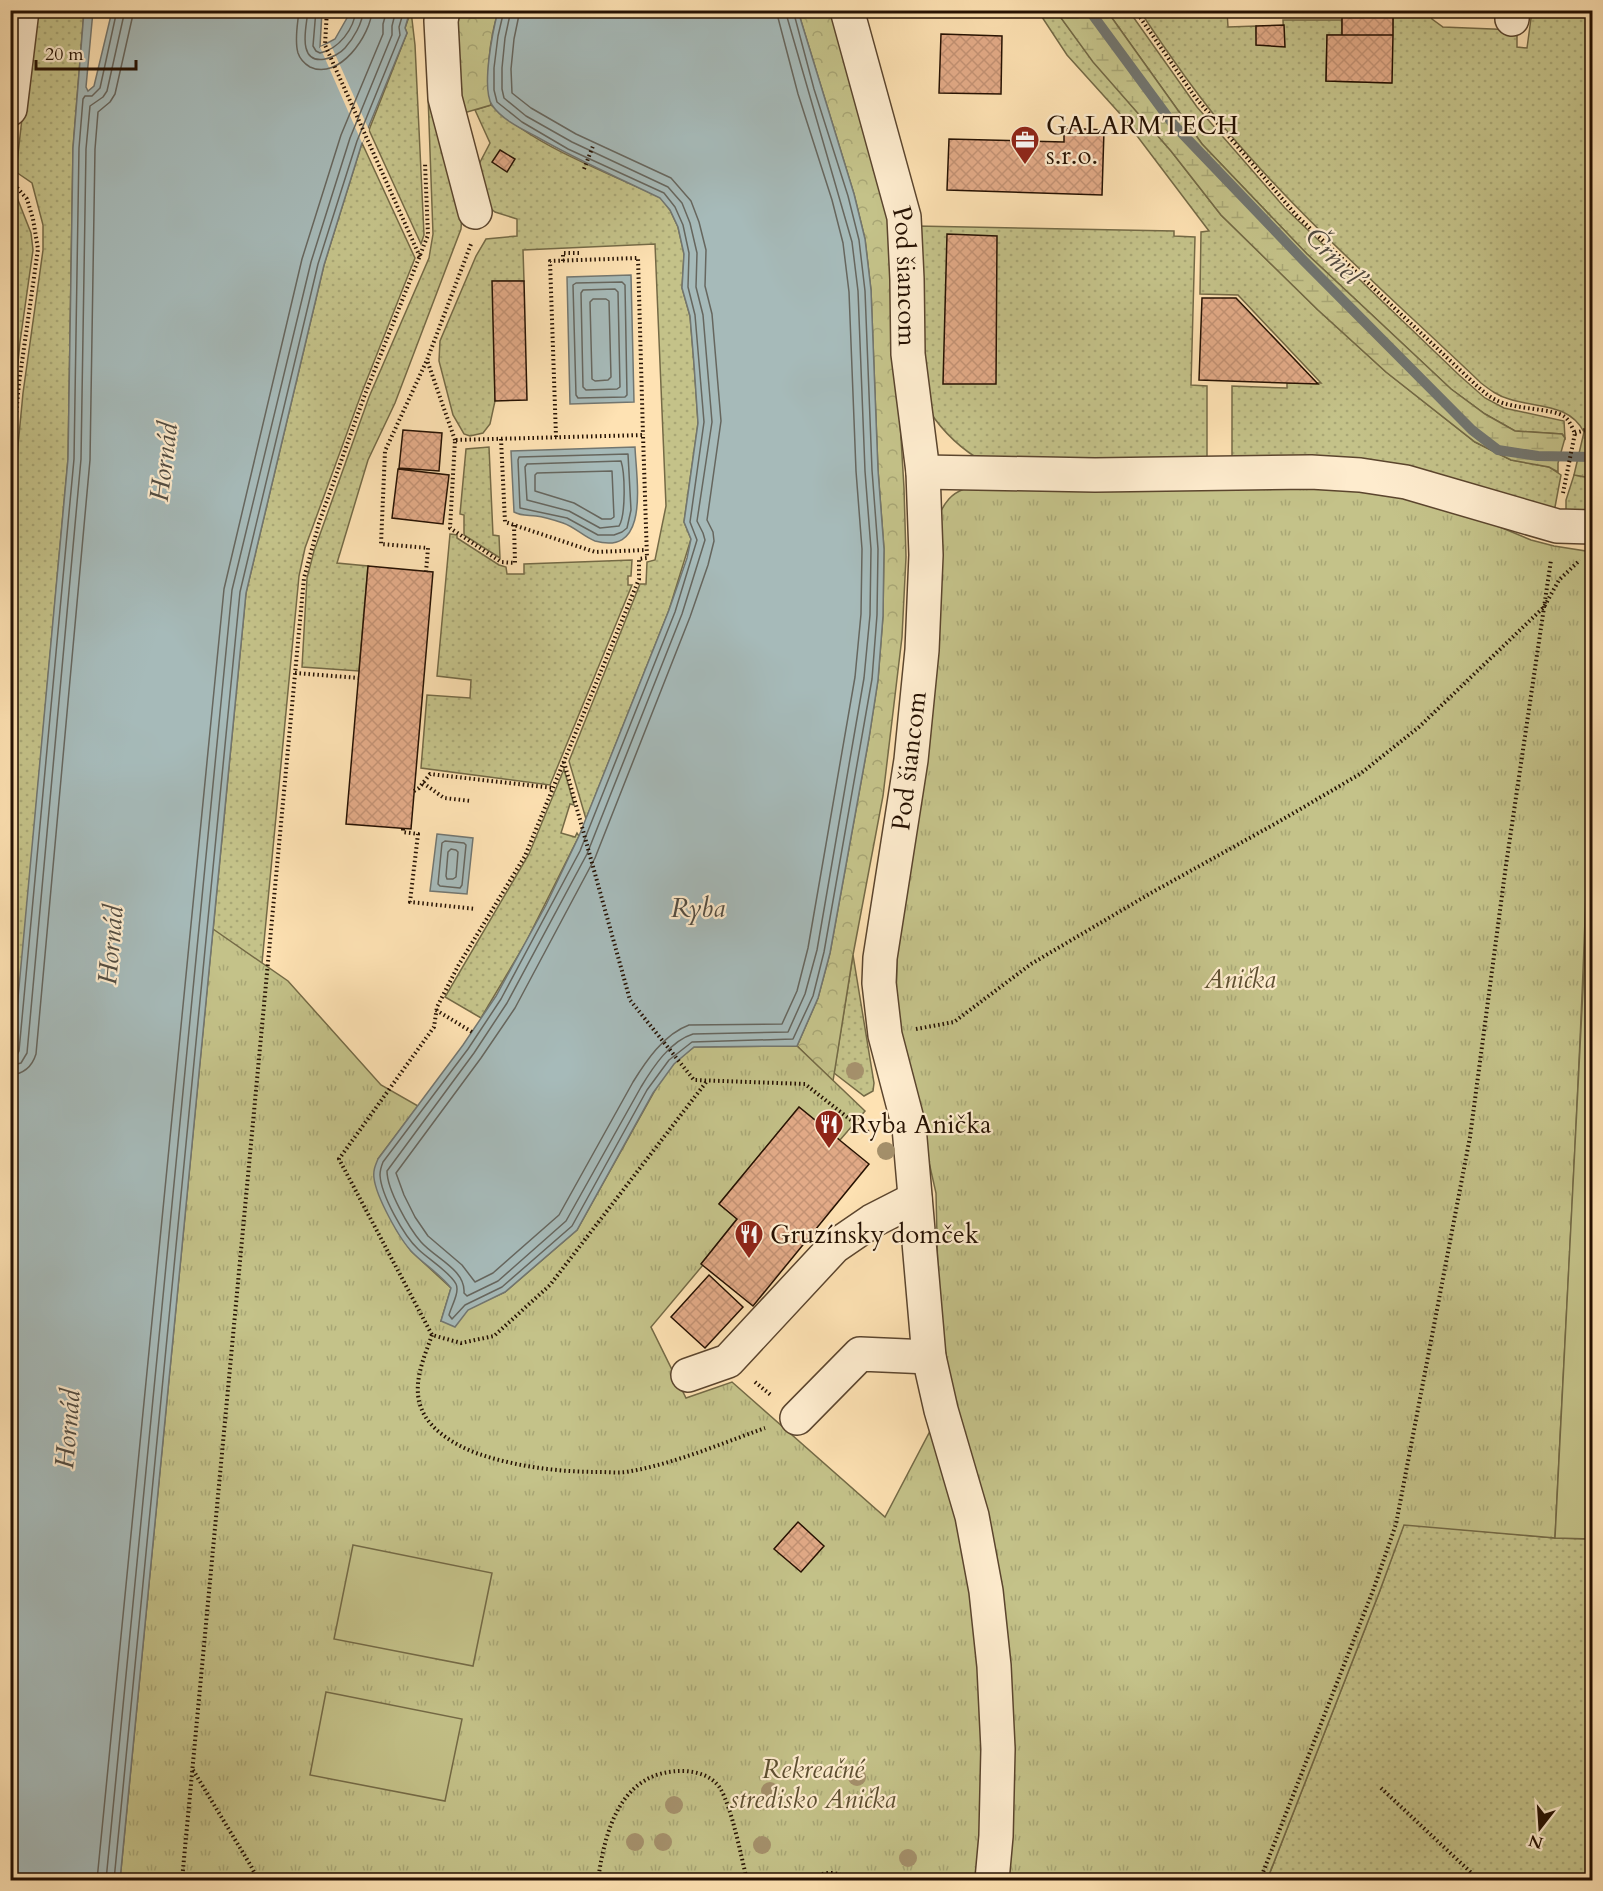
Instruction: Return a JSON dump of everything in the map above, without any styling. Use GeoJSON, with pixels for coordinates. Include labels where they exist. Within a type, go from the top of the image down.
{"type":"FeatureCollection","features":[{"type":"Feature","properties":{"kind":"lane"},"geometry":{"type":"LineString","coordinates":[[10,109],[22,10]]}},
{"type":"Feature","properties":{"kind":"lane"},"geometry":{"type":"LineString","coordinates":[[443,10],[441,21],[445,98],[476,212]]}},
{"type":"Feature","properties":{"kind":"lane","name":"Pod šiancom"},"geometry":{"type":"LineString","coordinates":[[847,10],[904,217],[908,354],[923,472],[926,555],[922,650],[911,760],[880,958],[879,983],[885,1035],[909,1126],[929,1357],[941,1410],[972,1516],[986,1591],[994,1666],[998,1749],[996,1836],[992,1881]]}},
{"type":"Feature","properties":{"kind":"lane"},"geometry":{"type":"LineString","coordinates":[[923,472],[1095,475],[1311,472],[1360,475],[1406,482],[1557,526],[1593,527]]}},
{"type":"Feature","properties":{"kind":"lane"},"geometry":{"type":"LineString","coordinates":[[688,1375],[728,1361],[834,1247],[872,1221],[915,1199]]}},
{"type":"Feature","properties":{"kind":"lane"},"geometry":{"type":"LineString","coordinates":[[784,1422],[860,1354],[929,1357]]}},
{"type":"Feature","properties":{"kind":"path"},"geometry":{"type":"LineString","coordinates":[[327,10],[325,45],[421,258]]}},
{"type":"Feature","properties":{"kind":"path"},"geometry":{"type":"LineString","coordinates":[[1135,10],[1195,97],[1297,216],[1477,386],[1496,401],[1564,416],[1575,433],[1567,476]]}},
{"type":"Feature","properties":{"kind":"path"},"geometry":{"type":"LineString","coordinates":[[584,169],[593,146]]}},
{"type":"Feature","properties":{"kind":"path"},"geometry":{"type":"LineString","coordinates":[[182,1881],[304,578],[314,541],[364,397],[421,258],[428,235],[424,153]]}},
{"type":"Feature","properties":{"kind":"path"},"geometry":{"type":"LineString","coordinates":[[10,183],[27,199],[38,249],[19,383],[10,480]]}},
{"type":"Feature","properties":{"kind":"path"},"geometry":{"type":"LineString","coordinates":[[426,572],[428,548],[381,544],[385,451],[427,360],[473,237],[476,212]]}},
{"type":"Feature","properties":{"kind":"path"},"geometry":{"type":"LineString","coordinates":[[563,261],[563,254],[579,253]]}},
{"type":"Feature","properties":{"kind":"path"},"geometry":{"type":"LineString","coordinates":[[556,437],[550,261],[638,258],[647,558],[639,559],[639,579],[525,856],[458,966],[436,1010],[434,1027],[339,1159],[432,1335],[461,1343],[494,1335],[550,1285],[707,1081]]}},
{"type":"Feature","properties":{"kind":"path"},"geometry":{"type":"LineString","coordinates":[[427,360],[454,440],[450,528],[501,562],[515,563],[514,525]]}},
{"type":"Feature","properties":{"kind":"path"},"geometry":{"type":"LineString","coordinates":[[1575,433],[1593,428]]}},
{"type":"Feature","properties":{"kind":"path"},"geometry":{"type":"LineString","coordinates":[[454,440],[644,435]]}},
{"type":"Feature","properties":{"kind":"path"},"geometry":{"type":"LineString","coordinates":[[501,439],[505,522],[594,552],[646,550]]}},
{"type":"Feature","properties":{"kind":"path"},"geometry":{"type":"LineString","coordinates":[[1260,1881],[1374,1587],[1396,1524],[1470,1137],[1506,865],[1557,526]]}},
{"type":"Feature","properties":{"kind":"path"},"geometry":{"type":"LineString","coordinates":[[885,1035],[954,1022],[1031,964],[1360,774],[1419,727],[1544,607],[1558,580],[1583,558]]}},
{"type":"Feature","properties":{"kind":"path"},"geometry":{"type":"LineString","coordinates":[[296,673],[359,678]]}},
{"type":"Feature","properties":{"kind":"path"},"geometry":{"type":"LineString","coordinates":[[564,761],[630,1000],[694,1080],[805,1084],[866,1132],[909,1126]]}},
{"type":"Feature","properties":{"kind":"path"},"geometry":{"type":"LineString","coordinates":[[414,791],[430,774],[552,788]]}},
{"type":"Feature","properties":{"kind":"path"},"geometry":{"type":"LineString","coordinates":[[423,783],[444,798],[471,801]]}},
{"type":"Feature","properties":{"kind":"path"},"geometry":{"type":"LineString","coordinates":[[403,829],[403,832],[417,834],[410,902],[476,909]]}},
{"type":"Feature","properties":{"kind":"path"},"geometry":{"type":"LineString","coordinates":[[436,1010],[472,1032]]}},
{"type":"Feature","properties":{"kind":"path"},"geometry":{"type":"LineString","coordinates":[[432,1335],[420,1367],[418,1389],[421,1409],[434,1428],[481,1455],[563,1472],[625,1472],[682,1458],[784,1422]]}},
{"type":"Feature","properties":{"kind":"path"},"geometry":{"type":"LineString","coordinates":[[192,1770],[258,1881]]}},
{"type":"Feature","properties":{"kind":"path"},"geometry":{"type":"LineString","coordinates":[[598,1881],[602,1852],[609,1829],[620,1806],[634,1787],[660,1774],[678,1771],[694,1772],[710,1778],[719,1787],[726,1801],[747,1881]]}},
{"type":"Feature","properties":{"kind":"path"},"geometry":{"type":"LineString","coordinates":[[1381,1788],[1479,1881]]}},
{"type":"Feature","properties":{"kind":"path"},"geometry":{"type":"LineString","coordinates":[[810,1881],[825,1872],[843,1875],[849,1881]]}},
{"type":"Feature","properties":{"kind":"green space"},"geometry":{"type":"Polygon","coordinates":[[[831,10],[887,205],[906,557],[902,637],[883,796],[853,955],[833,1081],[797,1046],[818,998],[830,953],[869,738],[878,680],[883,616],[884,549],[878,470],[871,290],[865,239],[854,194],[798,11],[831,10]]]}},
{"type":"Feature","properties":{"kind":"green space"},"geometry":{"type":"Polygon","coordinates":[[[34,11],[84,11],[73,148],[68,459],[11,1084],[10,530],[23,393],[43,250],[43,225],[32,183],[16,172],[34,11]]]}},
{"type":"Feature","properties":{"kind":"green space"},"geometry":{"type":"Polygon","coordinates":[[[411,11],[415,45],[424,235],[421,244],[369,130],[407,33],[405,28],[411,11]]]}},
{"type":"Feature","properties":{"kind":"green space"},"geometry":{"type":"Polygon","coordinates":[[[455,11],[498,11],[489,58],[488,82],[491,105],[457,115],[455,11]]]}},
{"type":"Feature","properties":{"kind":"green space"},"geometry":{"type":"Polygon","coordinates":[[[1038,11],[1056,11],[1094,62],[1171,151],[1221,215],[1318,310],[1386,372],[1475,442],[1511,460],[1549,467],[1561,475],[1555,507],[1551,510],[1232,459],[1232,386],[1287,388],[1287,383],[1321,383],[1238,295],[1200,294],[1201,232],[1209,231],[1122,116],[1067,55],[1038,11]]]}},
{"type":"Feature","properties":{"kind":"green space"},"geometry":{"type":"Polygon","coordinates":[[[1056,11],[1107,11],[1202,144],[1307,254],[1451,389],[1485,414],[1515,431],[1562,434],[1565,438],[1558,463],[1558,472],[1549,467],[1511,460],[1475,442],[1386,372],[1318,310],[1221,215],[1171,151],[1093,62],[1056,11]]]}},
{"type":"Feature","properties":{"kind":"green space"},"geometry":{"type":"Polygon","coordinates":[[[1107,11],[1129,11],[1197,107],[1285,208],[1459,375],[1485,398],[1504,408],[1564,421],[1565,438],[1562,434],[1515,431],[1485,414],[1451,389],[1307,254],[1202,144],[1107,11]]]}},
{"type":"Feature","properties":{"kind":"green space"},"geometry":{"type":"Polygon","coordinates":[[[1140,11],[1227,11],[1228,27],[1256,26],[1257,45],[1284,46],[1283,20],[1342,20],[1342,35],[1327,35],[1326,81],[1391,83],[1393,11],[1429,11],[1432,19],[1443,27],[1517,30],[1517,47],[1527,48],[1532,11],[1592,11],[1592,431],[1584,432],[1578,423],[1561,411],[1505,398],[1481,383],[1351,261],[1257,166],[1205,103],[1140,11]]]}},
{"type":"Feature","properties":{"kind":"green space"},"geometry":{"type":"Polygon","coordinates":[[[426,40],[462,213],[461,229],[395,403],[368,460],[337,563],[368,566],[359,671],[302,667],[307,578],[314,551],[369,397],[429,258],[433,234],[426,40]]]}},
{"type":"Feature","properties":{"kind":"green space"},"geometry":{"type":"Polygon","coordinates":[[[491,105],[530,134],[551,146],[661,198],[678,227],[684,254],[682,288],[690,316],[698,423],[684,522],[691,539],[669,610],[586,819],[569,761],[640,584],[646,584],[647,562],[655,560],[666,506],[655,244],[523,250],[524,281],[493,281],[495,401],[490,424],[483,433],[470,436],[464,434],[453,415],[439,361],[440,341],[476,256],[486,239],[517,236],[517,219],[495,212],[489,207],[477,168],[490,143],[475,110],[491,105]]]}},
{"type":"Feature","properties":{"kind":"green space"},"geometry":{"type":"Polygon","coordinates":[[[362,143],[415,258],[362,392],[305,548],[299,576],[262,963],[120,1880],[246,593],[324,265],[362,143]]]}},
{"type":"Feature","properties":{"kind":"green space"},"geometry":{"type":"Polygon","coordinates":[[[18,200],[31,233],[33,250],[20,342],[11,434],[10,239],[18,200]]]}},
{"type":"Feature","properties":{"kind":"green space"},"geometry":{"type":"Polygon","coordinates":[[[916,226],[1174,231],[1174,236],[1195,237],[1191,385],[1207,386],[1207,460],[977,458],[960,446],[940,426],[923,401],[916,226]]]}},
{"type":"Feature","properties":{"kind":"green space"},"geometry":{"type":"Polygon","coordinates":[[[1592,431],[1592,478],[1574,475],[1584,432],[1592,431]]]}},
{"type":"Feature","properties":{"kind":"green space"},"geometry":{"type":"Polygon","coordinates":[[[489,447],[493,535],[499,536],[500,558],[464,535],[464,515],[460,514],[466,449],[489,447]]]}},
{"type":"Feature","properties":{"kind":"green space"},"geometry":{"type":"Polygon","coordinates":[[[1574,475],[1592,478],[1592,520],[1566,511],[1566,500],[1574,475]]]}},
{"type":"Feature","properties":{"kind":"green space","name":"Anička"},"geometry":{"type":"Polygon","coordinates":[[[1270,484],[1351,489],[1442,503],[1531,540],[1592,552],[1585,922],[1555,1538],[1404,1525],[1267,1880],[120,1880],[213,929],[288,981],[381,1085],[418,1106],[378,1159],[396,1229],[411,1251],[451,1288],[441,1321],[505,1292],[577,1230],[663,1076],[675,1062],[694,1047],[797,1046],[865,1111],[840,1140],[799,1107],[719,1204],[737,1219],[702,1263],[703,1265],[651,1327],[686,1398],[732,1382],[885,1517],[941,1410],[936,1193],[905,1056],[896,1002],[897,956],[921,785],[939,515],[949,499],[964,489],[1055,490],[1270,484]]]}},
{"type":"Feature","properties":{"kind":"green space"},"geometry":{"type":"Polygon","coordinates":[[[450,534],[457,535],[457,538],[499,565],[506,567],[507,574],[524,574],[524,564],[632,560],[628,585],[632,585],[550,785],[421,768],[427,695],[470,698],[471,680],[437,676],[450,534]]]}},
{"type":"Feature","properties":{"kind":"green space"},"geometry":{"type":"Polygon","coordinates":[[[1592,695],[1592,1539],[1555,1538],[1584,969],[1592,695]]]}},
{"type":"Feature","properties":{"kind":"green space"},"geometry":{"type":"Polygon","coordinates":[[[564,769],[574,805],[570,804],[561,833],[575,837],[577,833],[579,836],[525,944],[481,1018],[445,997],[529,854],[564,769]]]}},
{"type":"Feature","properties":{"kind":"green space"},"geometry":{"type":"Polygon","coordinates":[[[853,955],[874,1083],[873,1091],[864,1096],[834,1073],[853,955]]]}},
{"type":"Feature","properties":{"kind":"green space"},"geometry":{"type":"Polygon","coordinates":[[[1404,1524],[1555,1538],[1592,1539],[1592,1880],[1267,1880],[1404,1524]]]}},
{"type":"Feature","properties":{"kind":"green space"},"geometry":{"type":"Polygon","coordinates":[[[353,1545],[492,1573],[473,1666],[334,1639],[353,1545]]]}},
{"type":"Feature","properties":{"kind":"green space"},"geometry":{"type":"Polygon","coordinates":[[[326,1692],[462,1719],[445,1801],[310,1775],[326,1692]]]}},
{"type":"Feature","properties":{"kind":"water","name":"Hornád"},"geometry":{"type":"Polygon","coordinates":[[[84,11],[93,11],[86,87],[88,91],[94,86],[112,11],[322,11],[320,47],[335,39],[351,11],[410,11],[405,28],[407,33],[362,143],[324,265],[246,593],[120,1880],[11,1880],[10,1084],[68,459],[73,148],[84,11]]]}},
{"type":"Feature","properties":{"kind":"water","name":"Ryba"},"geometry":{"type":"Polygon","coordinates":[[[498,11],[798,11],[854,194],[865,239],[871,290],[878,470],[884,549],[883,616],[878,680],[869,738],[830,953],[818,998],[797,1046],[694,1047],[674,1064],[653,1093],[577,1230],[505,1292],[468,1310],[455,1327],[441,1321],[451,1288],[413,1253],[401,1238],[379,1195],[374,1169],[378,1159],[463,1045],[496,996],[546,905],[579,836],[669,610],[687,558],[691,539],[684,522],[698,423],[690,316],[682,288],[684,254],[678,227],[670,210],[660,198],[552,145],[513,124],[496,110],[489,97],[488,73],[498,11]]]}},
{"type":"Feature","properties":{"kind":"water"},"geometry":{"type":"Polygon","coordinates":[[[631,275],[634,402],[570,404],[567,277],[631,275]]]}},
{"type":"Feature","properties":{"kind":"water"},"geometry":{"type":"Polygon","coordinates":[[[635,447],[638,495],[633,526],[625,537],[613,543],[595,541],[563,523],[514,512],[511,451],[635,447]]]}},
{"type":"Feature","properties":{"kind":"water"},"geometry":{"type":"Polygon","coordinates":[[[437,834],[473,838],[467,894],[430,891],[437,834]]]}},
{"type":"Feature","properties":{"kind":"pier"},"geometry":{"type":"Polygon","coordinates":[[[330,43],[369,130],[362,143],[320,47],[330,43]]]}},
{"type":"Feature","properties":{"kind":"building"},"geometry":{"type":"Polygon","coordinates":[[[1342,10],[1393,10],[1393,35],[1342,35],[1342,10]]]}},
{"type":"Feature","properties":{"kind":"building"},"geometry":{"type":"Polygon","coordinates":[[[1284,25],[1285,47],[1256,45],[1256,26],[1284,25]]]}},
{"type":"Feature","properties":{"kind":"building"},"geometry":{"type":"Polygon","coordinates":[[[941,34],[1002,36],[1001,94],[939,93],[941,34]]]}},
{"type":"Feature","properties":{"kind":"building"},"geometry":{"type":"Polygon","coordinates":[[[1327,35],[1393,35],[1392,83],[1326,81],[1327,35]]]}},
{"type":"Feature","properties":{"kind":"building","name":"GALARMTECH s.r.o."},"geometry":{"type":"Polygon","coordinates":[[[1064,128],[1104,130],[1102,195],[947,190],[949,139],[1064,142],[1064,128]]]}},
{"type":"Feature","properties":{"kind":"building"},"geometry":{"type":"Polygon","coordinates":[[[500,150],[515,159],[507,172],[492,162],[500,150]]]}},
{"type":"Feature","properties":{"kind":"building"},"geometry":{"type":"Polygon","coordinates":[[[947,234],[997,236],[996,384],[943,384],[947,234]]]}},
{"type":"Feature","properties":{"kind":"building"},"geometry":{"type":"Polygon","coordinates":[[[492,281],[524,281],[527,400],[495,401],[492,281]]]}},
{"type":"Feature","properties":{"kind":"building"},"geometry":{"type":"Polygon","coordinates":[[[1202,298],[1236,298],[1318,384],[1199,380],[1202,298]]]}},
{"type":"Feature","properties":{"kind":"building"},"geometry":{"type":"Polygon","coordinates":[[[403,430],[442,433],[439,471],[399,468],[403,430]]]}},
{"type":"Feature","properties":{"kind":"building"},"geometry":{"type":"Polygon","coordinates":[[[398,469],[449,475],[443,524],[392,518],[398,469]]]}},
{"type":"Feature","properties":{"kind":"building"},"geometry":{"type":"Polygon","coordinates":[[[368,566],[433,572],[411,829],[346,824],[368,566]]]}},
{"type":"Feature","properties":{"kind":"building"},"geometry":{"type":"Polygon","coordinates":[[[799,1107],[869,1164],[753,1306],[701,1264],[737,1219],[719,1204],[799,1107]]]}},
{"type":"Feature","properties":{"kind":"building"},"geometry":{"type":"Polygon","coordinates":[[[709,1275],[743,1307],[705,1348],[671,1317],[709,1275]]]}},
{"type":"Feature","properties":{"kind":"building"},"geometry":{"type":"Polygon","coordinates":[[[798,1522],[824,1546],[801,1572],[774,1549],[798,1522]]]}},
{"type":"Feature","properties":{"kind":"waterway","name":"Črmeľ"},"geometry":{"type":"LineString","coordinates":[[1089,10],[1173,124],[1304,261],[1472,430],[1498,450],[1538,456],[1592,457]]}},
{"type":"Feature","properties":{"kind":"place","name":"GALARMTECH s.r.o."},"geometry":{"type":"Point","coordinates":[1025,166]}},
{"type":"Feature","properties":{"kind":"place","name":"Ryba Anička"},"geometry":{"type":"Point","coordinates":[829,1150]}},
{"type":"Feature","properties":{"kind":"place","name":"Gruzínsky domček"},"geometry":{"type":"Point","coordinates":[749,1260]}},
{"type":"Feature","properties":{"kind":"park label","name":"Rekreačné stredisko Anička"},"geometry":{"type":"Point","coordinates":[813,1784]}}]}
